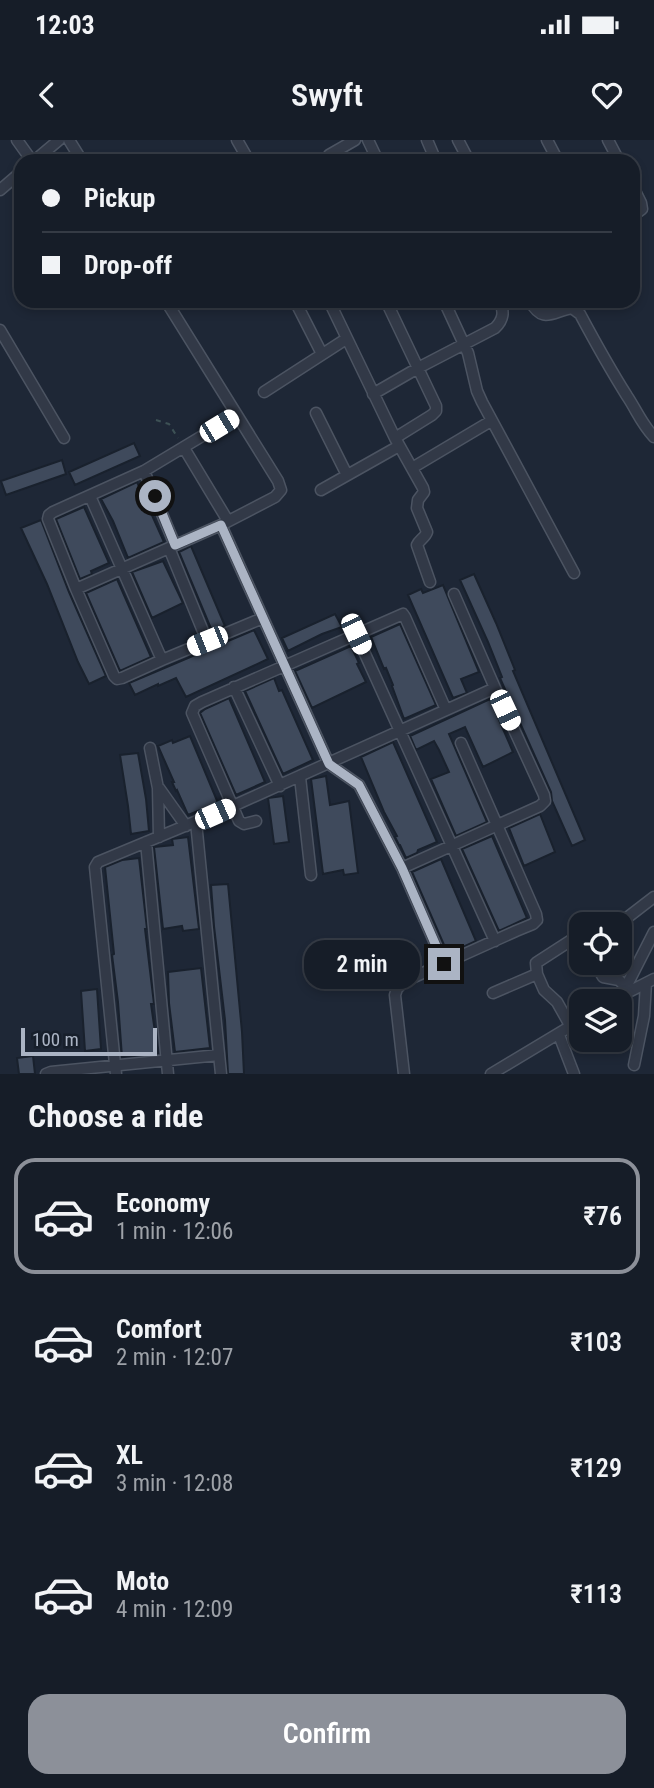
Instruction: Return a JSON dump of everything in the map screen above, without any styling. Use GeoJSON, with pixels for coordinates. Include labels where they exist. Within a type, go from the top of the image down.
{"type":"FeatureCollection","features":[{"type":"Feature","properties":{"kind":"street"},"geometry":{"type":"LineString","coordinates":[[17,140],[28,154]]}},
{"type":"Feature","properties":{"kind":"street"},"geometry":{"type":"LineString","coordinates":[[42,154],[59,140]]}},
{"type":"Feature","properties":{"kind":"street"},"geometry":{"type":"LineString","coordinates":[[331,154],[355,140]]}},
{"type":"Feature","properties":{"kind":"street"},"geometry":{"type":"LineString","coordinates":[[0,189],[14,178]]}},
{"type":"Feature","properties":{"kind":"street"},"geometry":{"type":"LineString","coordinates":[[76,589],[224,523],[275,497],[281,490],[278,481],[170,308]]}},
{"type":"Feature","properties":{"kind":"street"},"geometry":{"type":"LineString","coordinates":[[299,308],[322,354]]}},
{"type":"Feature","properties":{"kind":"street"},"geometry":{"type":"LineString","coordinates":[[332,308],[424,492],[418,500],[417,508],[427,533],[417,545],[430,582]]}},
{"type":"Feature","properties":{"kind":"street"},"geometry":{"type":"LineString","coordinates":[[321,490],[397,442],[436,411],[434,400],[389,308]]}},
{"type":"Feature","properties":{"kind":"street"},"geometry":{"type":"LineString","coordinates":[[447,308],[473,367],[477,391],[491,421],[574,573]]}},
{"type":"Feature","properties":{"kind":"street"},"geometry":{"type":"LineString","coordinates":[[373,394],[495,328],[502,320],[502,308]]}},
{"type":"Feature","properties":{"kind":"street"},"geometry":{"type":"LineString","coordinates":[[534,308],[544,315],[567,309],[580,314],[638,418],[654,436]]}},
{"type":"Feature","properties":{"kind":"street"},"geometry":{"type":"LineString","coordinates":[[0,330],[64,438]]}},
{"type":"Feature","properties":{"kind":"street"},"geometry":{"type":"LineString","coordinates":[[264,392],[346,339]]}},
{"type":"Feature","properties":{"kind":"street"},"geometry":{"type":"LineString","coordinates":[[316,413],[347,475]]}},
{"type":"Feature","properties":{"kind":"street"},"geometry":{"type":"LineString","coordinates":[[237,415],[144,471],[53,512],[48,519],[117,679],[262,618]]}},
{"type":"Feature","properties":{"kind":"street"},"geometry":{"type":"LineString","coordinates":[[412,468],[491,421]]}},
{"type":"Feature","properties":{"kind":"street"},"geometry":{"type":"LineString","coordinates":[[184,448],[224,523],[262,618],[329,764],[359,785],[402,868],[444,964]]}},
{"type":"Feature","properties":{"kind":"street"},"geometry":{"type":"LineString","coordinates":[[144,471],[207,641]]}},
{"type":"Feature","properties":{"kind":"street"},"geometry":{"type":"LineString","coordinates":[[90,496],[162,660]]}},
{"type":"Feature","properties":{"kind":"street"},"geometry":{"type":"LineString","coordinates":[[402,868],[540,806],[545,801],[454,594]]}},
{"type":"Feature","properties":{"kind":"street"},"geometry":{"type":"LineString","coordinates":[[256,821],[241,824],[192,713],[195,706],[403,614],[446,710]]}},
{"type":"Feature","properties":{"kind":"street"},"geometry":{"type":"LineString","coordinates":[[356,634],[495,941]]}},
{"type":"Feature","properties":{"kind":"street"},"geometry":{"type":"LineString","coordinates":[[234,687],[280,786]]}},
{"type":"Feature","properties":{"kind":"street"},"geometry":{"type":"LineString","coordinates":[[116,1070],[95,867],[98,862],[280,786],[495,688]]}},
{"type":"Feature","properties":{"kind":"street"},"geometry":{"type":"LineString","coordinates":[[404,1074],[395,995],[403,982],[537,920],[461,743]]}},
{"type":"Feature","properties":{"kind":"street"},"geometry":{"type":"LineString","coordinates":[[150,748],[158,788],[159,837]]}},
{"type":"Feature","properties":{"kind":"street"},"geometry":{"type":"LineString","coordinates":[[300,777],[311,875]]}},
{"type":"Feature","properties":{"kind":"street"},"geometry":{"type":"LineString","coordinates":[[158,788],[191,824],[221,1074]]}},
{"type":"Feature","properties":{"kind":"street"},"geometry":{"type":"LineString","coordinates":[[146,842],[168,1074]]}},
{"type":"Feature","properties":{"kind":"street"},"geometry":{"type":"LineString","coordinates":[[632,913],[654,897]]}},
{"type":"Feature","properties":{"kind":"street"},"geometry":{"type":"LineString","coordinates":[[627,989],[654,932]]}},
{"type":"Feature","properties":{"kind":"street"},"geometry":{"type":"LineString","coordinates":[[569,944],[539,961],[536,966],[544,990],[557,1002],[569,1023]]}},
{"type":"Feature","properties":{"kind":"street"},"geometry":{"type":"LineString","coordinates":[[493,993],[537,974]]}},
{"type":"Feature","properties":{"kind":"street"},"geometry":{"type":"LineString","coordinates":[[602,975],[619,979],[627,989]]}},
{"type":"Feature","properties":{"kind":"street"},"geometry":{"type":"LineString","coordinates":[[627,989],[650,981],[634,1065]]}},
{"type":"Feature","properties":{"kind":"street"},"geometry":{"type":"LineString","coordinates":[[491,1074],[569,1028]]}},
{"type":"Feature","properties":{"kind":"street"},"geometry":{"type":"LineString","coordinates":[[559,1035],[574,1074]]}},
{"type":"Feature","properties":{"kind":"street"},"geometry":{"type":"LineString","coordinates":[[46,1074],[116,1070],[167,1060],[219,1055]]}},
{"type":"Feature","properties":{"kind":"path"},"geometry":{"type":"LineString","coordinates":[[156,419],[169,424],[184,448]]}},
{"type":"Feature","properties":{"kind":"building"},"geometry":{"type":"Polygon","coordinates":[[[134,443],[140,456],[75,485],[69,472],[134,443]]]}},
{"type":"Feature","properties":{"kind":"building"},"geometry":{"type":"Polygon","coordinates":[[[62,460],[66,474],[6,495],[1,481],[62,460]]]}},
{"type":"Feature","properties":{"kind":"building"},"geometry":{"type":"Polygon","coordinates":[[[137,482],[164,542],[128,558],[101,499],[137,482]]]}},
{"type":"Feature","properties":{"kind":"building"},"geometry":{"type":"Polygon","coordinates":[[[84,507],[109,563],[80,579],[56,519],[84,507]]]}},
{"type":"Feature","properties":{"kind":"building"},"geometry":{"type":"Polygon","coordinates":[[[41,520],[106,676],[89,684],[21,528],[41,520]]]}},
{"type":"Feature","properties":{"kind":"building"},"geometry":{"type":"Polygon","coordinates":[[[191,546],[225,626],[212,631],[179,552],[191,546]]]}},
{"type":"Feature","properties":{"kind":"building"},"geometry":{"type":"Polygon","coordinates":[[[163,561],[183,603],[152,618],[132,572],[163,561]]]}},
{"type":"Feature","properties":{"kind":"building"},"geometry":{"type":"Polygon","coordinates":[[[474,574],[585,840],[572,846],[460,580],[474,574]]]}},
{"type":"Feature","properties":{"kind":"building"},"geometry":{"type":"Polygon","coordinates":[[[117,579],[151,657],[120,671],[86,593],[117,579]]]}},
{"type":"Feature","properties":{"kind":"building"},"geometry":{"type":"Polygon","coordinates":[[[443,585],[479,672],[461,679],[467,693],[453,698],[408,595],[421,589],[423,593],[443,585]]]}},
{"type":"Feature","properties":{"kind":"building"},"geometry":{"type":"Polygon","coordinates":[[[335,614],[342,627],[288,651],[282,638],[335,614]]]}},
{"type":"Feature","properties":{"kind":"building"},"geometry":{"type":"Polygon","coordinates":[[[400,624],[436,705],[404,719],[393,685],[371,637],[400,624]]]}},
{"type":"Feature","properties":{"kind":"building"},"geometry":{"type":"Polygon","coordinates":[[[254,630],[268,659],[186,697],[176,678],[135,695],[129,683],[254,630]]]}},
{"type":"Feature","properties":{"kind":"building"},"geometry":{"type":"Polygon","coordinates":[[[351,646],[366,682],[312,708],[295,671],[351,646]]]}},
{"type":"Feature","properties":{"kind":"building"},"geometry":{"type":"Polygon","coordinates":[[[274,678],[313,760],[283,774],[245,691],[274,678]]]}},
{"type":"Feature","properties":{"kind":"building"},"geometry":{"type":"Polygon","coordinates":[[[229,698],[265,782],[236,795],[200,713],[229,698]]]}},
{"type":"Feature","properties":{"kind":"building"},"geometry":{"type":"Polygon","coordinates":[[[490,699],[513,752],[483,767],[465,727],[449,734],[487,822],[456,836],[431,779],[449,772],[439,750],[434,741],[416,750],[410,736],[490,699]]]}},
{"type":"Feature","properties":{"kind":"building"},"geometry":{"type":"Polygon","coordinates":[[[190,736],[218,803],[188,815],[158,746],[190,736]]]}},
{"type":"Feature","properties":{"kind":"building"},"geometry":{"type":"Polygon","coordinates":[[[393,742],[437,842],[406,858],[361,757],[393,742]]]}},
{"type":"Feature","properties":{"kind":"building"},"geometry":{"type":"Polygon","coordinates":[[[138,753],[149,831],[131,834],[120,755],[138,753]]]}},
{"type":"Feature","properties":{"kind":"building"},"geometry":{"type":"Polygon","coordinates":[[[326,776],[330,805],[349,801],[358,873],[344,875],[343,870],[323,874],[311,779],[326,776]]]}},
{"type":"Feature","properties":{"kind":"building"},"geometry":{"type":"Polygon","coordinates":[[[283,796],[289,842],[274,844],[268,798],[283,796]]]}},
{"type":"Feature","properties":{"kind":"building"},"geometry":{"type":"Polygon","coordinates":[[[540,814],[555,852],[524,866],[509,828],[540,814]]]}},
{"type":"Feature","properties":{"kind":"building"},"geometry":{"type":"Polygon","coordinates":[[[492,836],[527,918],[499,931],[462,849],[492,836]]]}},
{"type":"Feature","properties":{"kind":"building"},"geometry":{"type":"Polygon","coordinates":[[[188,837],[199,929],[183,931],[182,926],[163,929],[154,847],[173,845],[172,839],[188,837]]]}},
{"type":"Feature","properties":{"kind":"building"},"geometry":{"type":"Polygon","coordinates":[[[139,858],[154,1004],[151,1004],[158,1053],[122,1057],[105,867],[122,860],[139,858]]]}},
{"type":"Feature","properties":{"kind":"building"},"geometry":{"type":"Polygon","coordinates":[[[441,859],[476,941],[448,954],[412,872],[441,859]]]}},
{"type":"Feature","properties":{"kind":"building"},"geometry":{"type":"Polygon","coordinates":[[[228,884],[244,1074],[228,1074],[214,926],[211,885],[228,884]]]}},
{"type":"Feature","properties":{"kind":"building"},"geometry":{"type":"Polygon","coordinates":[[[201,968],[210,1048],[175,1052],[168,972],[201,968]]]}},
{"type":"Feature","properties":{"kind":"building"},"geometry":{"type":"Polygon","coordinates":[[[97,989],[101,1049],[85,1051],[81,991],[97,989]]]}},
{"type":"Feature","properties":{"kind":"building"},"geometry":{"type":"Polygon","coordinates":[[[33,1056],[35,1074],[19,1074],[17,1058],[33,1056]]]}},
{"type":"Feature","properties":{"kind":"route"},"geometry":{"type":"LineString","coordinates":[[155,496],[175,545],[221,525],[329,764],[359,785],[402,868],[444,964]]}}]}
